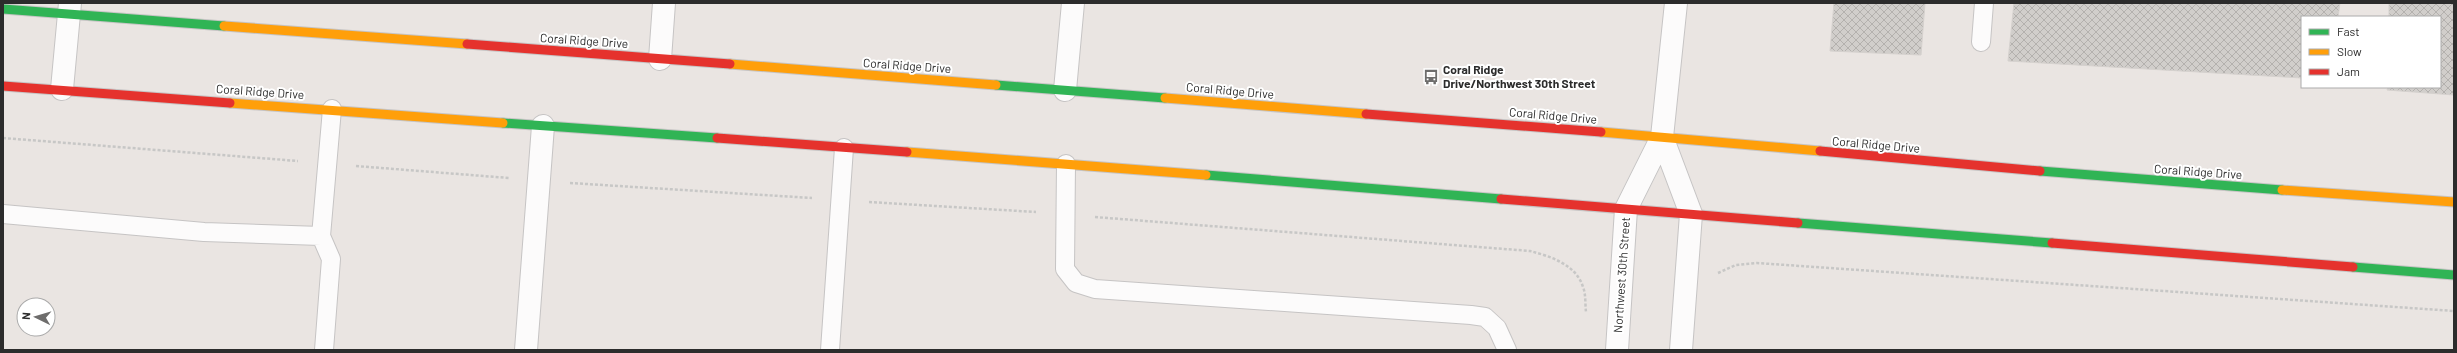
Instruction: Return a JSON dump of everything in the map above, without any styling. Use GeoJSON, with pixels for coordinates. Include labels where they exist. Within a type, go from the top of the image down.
{"type":"FeatureCollection","features":[{"type":"Feature","properties":{"kind":"main road","name":"Coral Ridge Drive"},"geometry":{"type":"LineString","coordinates":[[3,9],[69,9],[660,59],[1662,137],[2096,177],[2454,202]]}},
{"type":"Feature","properties":{"kind":"main road","name":"Coral Ridge Drive"},"geometry":{"type":"LineString","coordinates":[[3,86],[62,89],[1066,164],[2454,275]]}},
{"type":"Feature","properties":{"kind":"street"},"geometry":{"type":"LineString","coordinates":[[660,59],[664,3]]}},
{"type":"Feature","properties":{"kind":"street"},"geometry":{"type":"LineString","coordinates":[[1065,90],[1073,3]]}},
{"type":"Feature","properties":{"kind":"street","name":"Northwest 30th Street"},"geometry":{"type":"LineString","coordinates":[[1617,350],[1626,209],[1662,137],[1676,3]]}},
{"type":"Feature","properties":{"kind":"street"},"geometry":{"type":"LineString","coordinates":[[62,89],[69,9]]}},
{"type":"Feature","properties":{"kind":"street"},"geometry":{"type":"LineString","coordinates":[[526,350],[543,126]]}},
{"type":"Feature","properties":{"kind":"street","name":"Northwest 30th Street"},"geometry":{"type":"LineString","coordinates":[[1662,137],[1691,214],[1681,350]]}},
{"type":"Feature","properties":{"kind":"lane"},"geometry":{"type":"LineString","coordinates":[[1981,42],[1984,3]]}},
{"type":"Feature","properties":{"kind":"lane"},"geometry":{"type":"LineString","coordinates":[[324,350],[331,259],[320,236],[332,109]]}},
{"type":"Feature","properties":{"kind":"lane"},"geometry":{"type":"LineString","coordinates":[[830,350],[844,148]]}},
{"type":"Feature","properties":{"kind":"lane"},"geometry":{"type":"LineString","coordinates":[[1066,164],[1065,269],[1076,283],[1095,288],[1485,317],[1497,328],[1507,350]]}},
{"type":"Feature","properties":{"kind":"lane"},"geometry":{"type":"LineString","coordinates":[[3,214],[204,232],[320,236]]}},
{"type":"Feature","properties":{"kind":"path"},"geometry":{"type":"LineString","coordinates":[[1687,280],[1708,282],[1719,272],[1736,265],[1757,263],[2454,310]]}},
{"type":"Feature","properties":{"kind":"building"},"geometry":{"type":"Polygon","coordinates":[[[1834,3],[1925,3],[1921,55],[1830,51],[1834,3]]]}},
{"type":"Feature","properties":{"kind":"building"},"geometry":{"type":"Polygon","coordinates":[[[2014,3],[2340,3],[2338,16],[2301,16],[2301,78],[2008,61],[2014,3]]]}},
{"type":"Feature","properties":{"kind":"building"},"geometry":{"type":"Polygon","coordinates":[[[2389,3],[2454,3],[2454,95],[2387,90],[2388,88],[2441,88],[2441,16],[2389,16],[2389,3]]]}},
{"type":"Feature","properties":{"kind":"traffic: fast"},"geometry":{"type":"LineString","coordinates":[[3,9],[224,26]]}},
{"type":"Feature","properties":{"kind":"traffic: fast"},"geometry":{"type":"LineString","coordinates":[[996,85],[1165,98]]}},
{"type":"Feature","properties":{"kind":"traffic: fast"},"geometry":{"type":"LineString","coordinates":[[503,123],[717,138]]}},
{"type":"Feature","properties":{"kind":"traffic: fast"},"geometry":{"type":"LineString","coordinates":[[2040,171],[2282,190]]}},
{"type":"Feature","properties":{"kind":"traffic: fast"},"geometry":{"type":"LineString","coordinates":[[1206,175],[1501,199]]}},
{"type":"Feature","properties":{"kind":"traffic: fast"},"geometry":{"type":"LineString","coordinates":[[1798,223],[2052,243]]}},
{"type":"Feature","properties":{"kind":"traffic: fast"},"geometry":{"type":"LineString","coordinates":[[2353,267],[2454,275]]}},
{"type":"Feature","properties":{"kind":"traffic: slow"},"geometry":{"type":"LineString","coordinates":[[224,26],[467,44]]}},
{"type":"Feature","properties":{"kind":"traffic: slow"},"geometry":{"type":"LineString","coordinates":[[730,64],[996,85]]}},
{"type":"Feature","properties":{"kind":"traffic: slow"},"geometry":{"type":"LineString","coordinates":[[1165,98],[1366,114]]}},
{"type":"Feature","properties":{"kind":"traffic: slow"},"geometry":{"type":"LineString","coordinates":[[230,103],[503,123]]}},
{"type":"Feature","properties":{"kind":"traffic: slow"},"geometry":{"type":"LineString","coordinates":[[1601,132],[1820,151]]}},
{"type":"Feature","properties":{"kind":"traffic: slow"},"geometry":{"type":"LineString","coordinates":[[907,152],[1206,175]]}},
{"type":"Feature","properties":{"kind":"traffic: slow"},"geometry":{"type":"LineString","coordinates":[[2282,190],[2454,202]]}},
{"type":"Feature","properties":{"kind":"traffic: jam"},"geometry":{"type":"LineString","coordinates":[[467,44],[730,64]]}},
{"type":"Feature","properties":{"kind":"traffic: jam"},"geometry":{"type":"LineString","coordinates":[[3,86],[230,103]]}},
{"type":"Feature","properties":{"kind":"traffic: jam"},"geometry":{"type":"LineString","coordinates":[[1366,114],[1601,132]]}},
{"type":"Feature","properties":{"kind":"traffic: jam"},"geometry":{"type":"LineString","coordinates":[[717,138],[907,152]]}},
{"type":"Feature","properties":{"kind":"traffic: jam"},"geometry":{"type":"LineString","coordinates":[[1820,151],[2040,171]]}},
{"type":"Feature","properties":{"kind":"traffic: jam"},"geometry":{"type":"LineString","coordinates":[[1501,199],[1798,223]]}},
{"type":"Feature","properties":{"kind":"traffic: jam"},"geometry":{"type":"LineString","coordinates":[[2052,243],[2353,267]]}},
{"type":"Feature","properties":{"kind":"place","name":"Coral Ridge Drive/Northwest 30th Street"},"geometry":{"type":"Point","coordinates":[1431,77]}}]}
